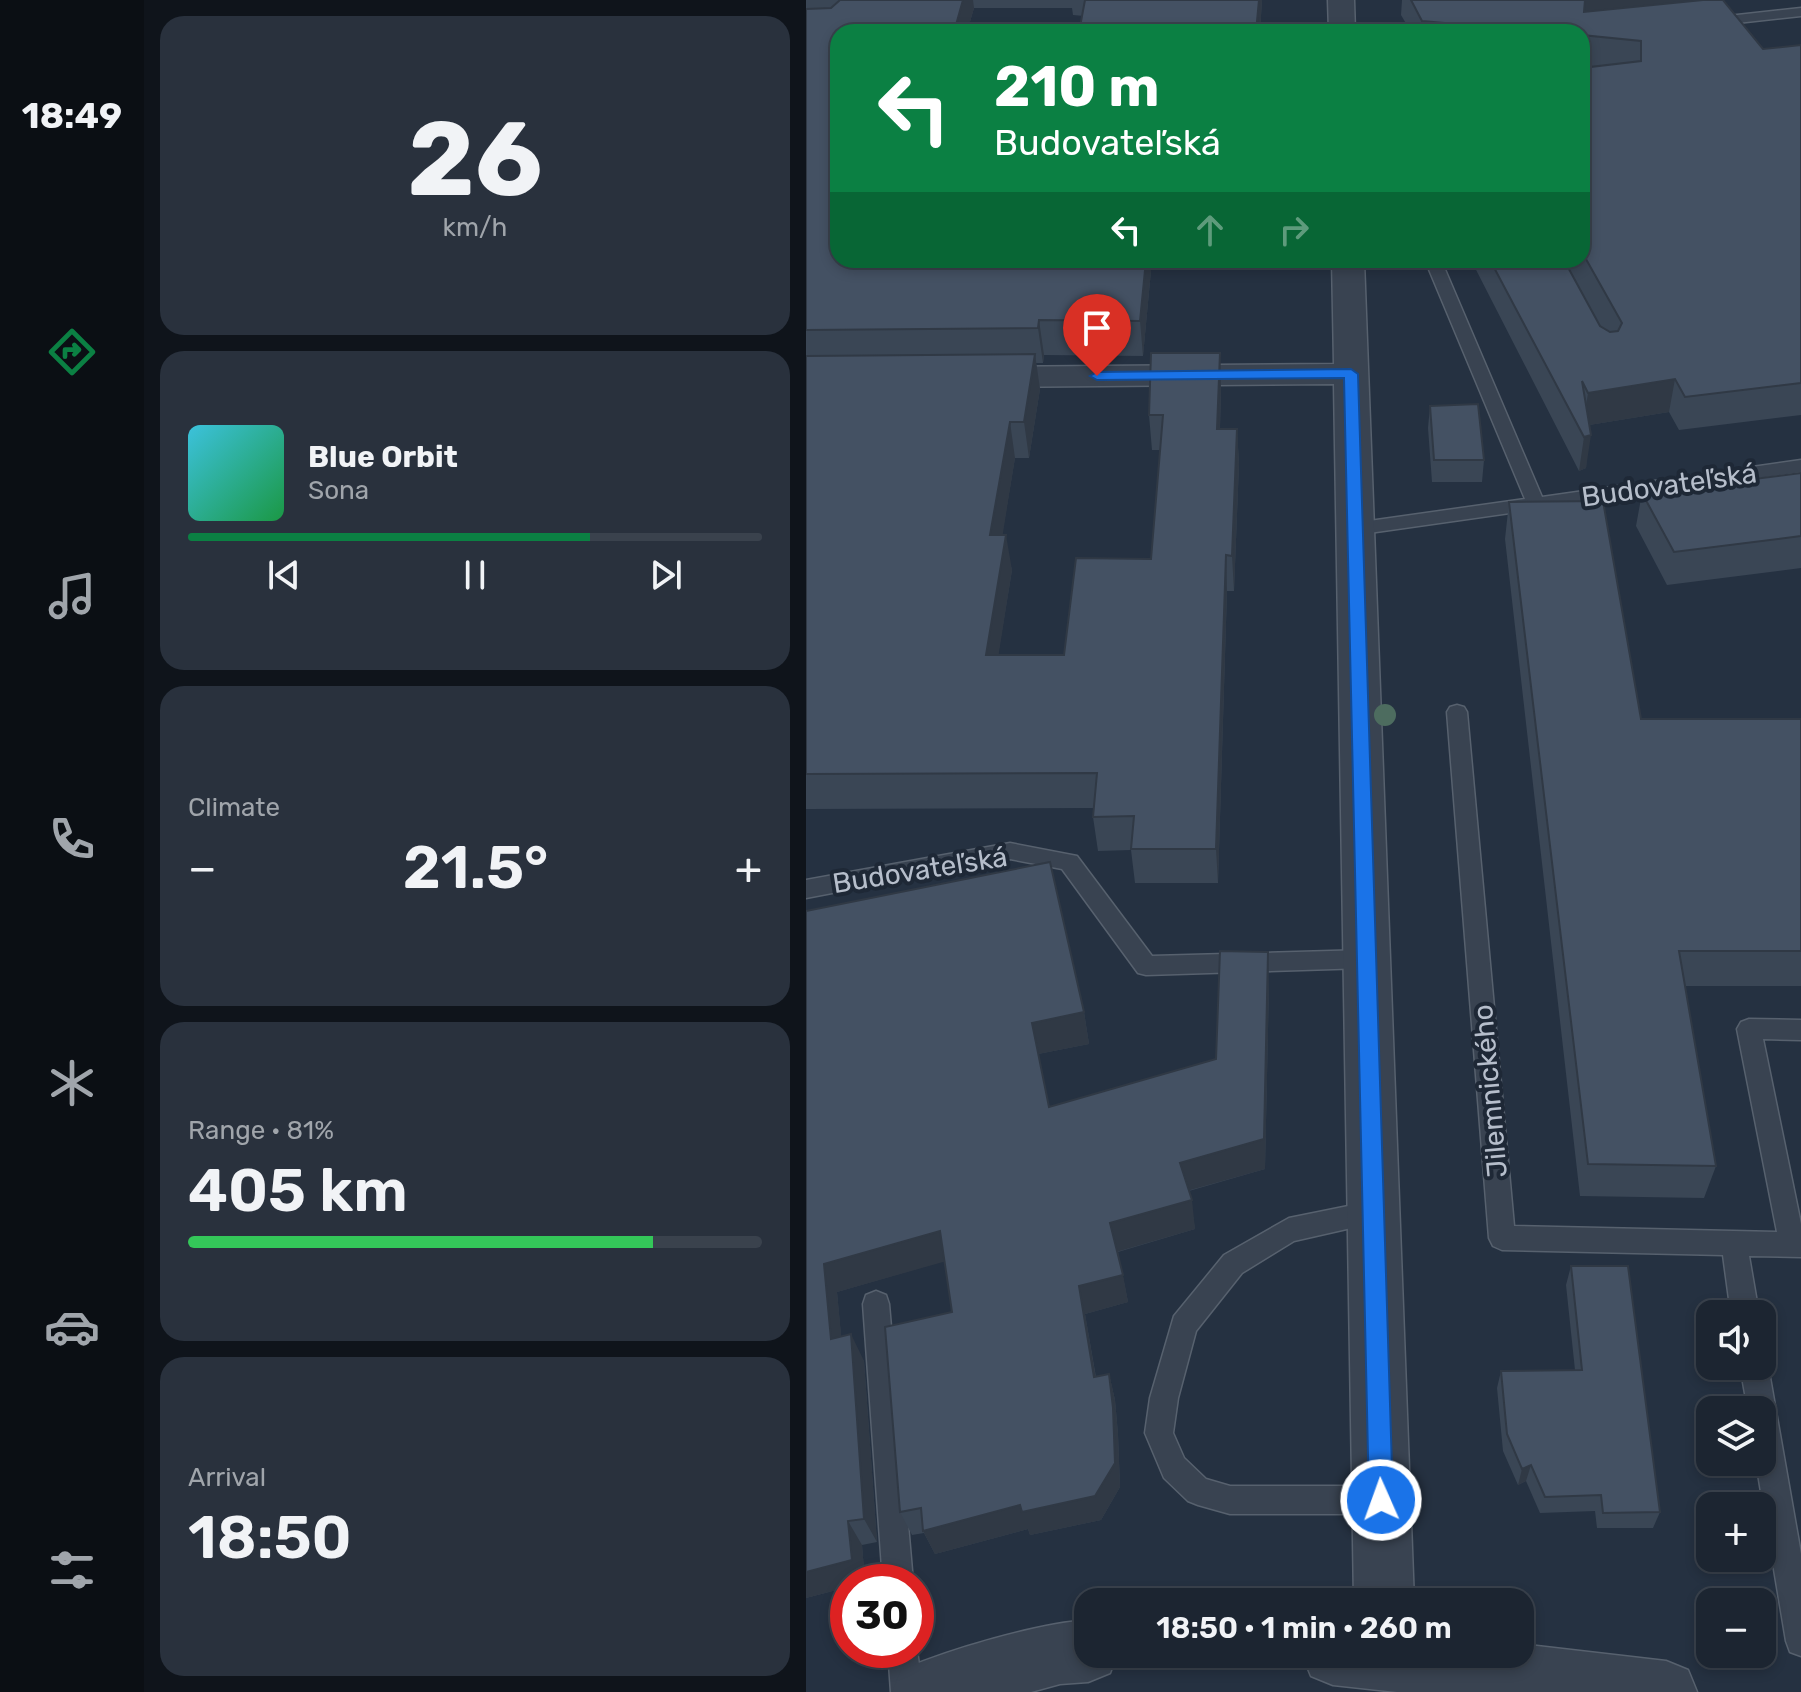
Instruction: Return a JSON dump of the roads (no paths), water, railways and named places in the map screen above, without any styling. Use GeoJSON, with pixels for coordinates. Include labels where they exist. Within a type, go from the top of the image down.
{"type":"FeatureCollection","features":[{"type":"Feature","properties":{"kind":"street"},"geometry":{"type":"LineString","coordinates":[[1341,0],[1342,24]]}},
{"type":"Feature","properties":{"kind":"street"},"geometry":{"type":"LineString","coordinates":[[1348,268],[1381,1500],[1378,1588]]}},
{"type":"Feature","properties":{"kind":"street"},"geometry":{"type":"LineString","coordinates":[[944,377],[1351,374]]}},
{"type":"Feature","properties":{"kind":"street"},"geometry":{"type":"LineString","coordinates":[[923,1692],[1060,1653],[1074,1652]]}},
{"type":"Feature","properties":{"kind":"street"},"geometry":{"type":"LineString","coordinates":[[1491,1668],[1666,1692]]}},
{"type":"Feature","properties":{"kind":"lane"},"geometry":{"type":"LineString","coordinates":[[1692,24],[1801,12]]}},
{"type":"Feature","properties":{"kind":"lane"},"geometry":{"type":"LineString","coordinates":[[1436,268],[1536,504]]}},
{"type":"Feature","properties":{"kind":"lane","name":"Budovateľská"},"geometry":{"type":"LineString","coordinates":[[1355,529],[1801,466]]}},
{"type":"Feature","properties":{"kind":"lane","name":"Jilemnického"},"geometry":{"type":"LineString","coordinates":[[1457,712],[1502,1238],[1796,1244]]}},
{"type":"Feature","properties":{"kind":"lane","name":"Budovateľská"},"geometry":{"type":"LineString","coordinates":[[806,889],[1010,851],[1069,862],[1146,966],[1366,959]]}},
{"type":"Feature","properties":{"kind":"lane"},"geometry":{"type":"LineString","coordinates":[[1796,1244],[1749,1029],[1801,1030]]}},
{"type":"Feature","properties":{"kind":"lane"},"geometry":{"type":"LineString","coordinates":[[1373,1213],[1289,1230],[1233,1264],[1184,1325],[1164,1398],[1159,1433],[1174,1468],[1198,1491],[1230,1500],[1381,1500]]}},
{"type":"Feature","properties":{"kind":"lane"},"geometry":{"type":"LineString","coordinates":[[1734,1243],[1743,1300]]}},
{"type":"Feature","properties":{"kind":"lane"},"geometry":{"type":"LineString","coordinates":[[876,1304],[897,1564]]}},
{"type":"Feature","properties":{"kind":"lane"},"geometry":{"type":"LineString","coordinates":[[1773,1476],[1801,1641]]}},
{"type":"Feature","properties":{"kind":"lane"},"geometry":{"type":"LineString","coordinates":[[905,1668],[907,1692]]}}]}
